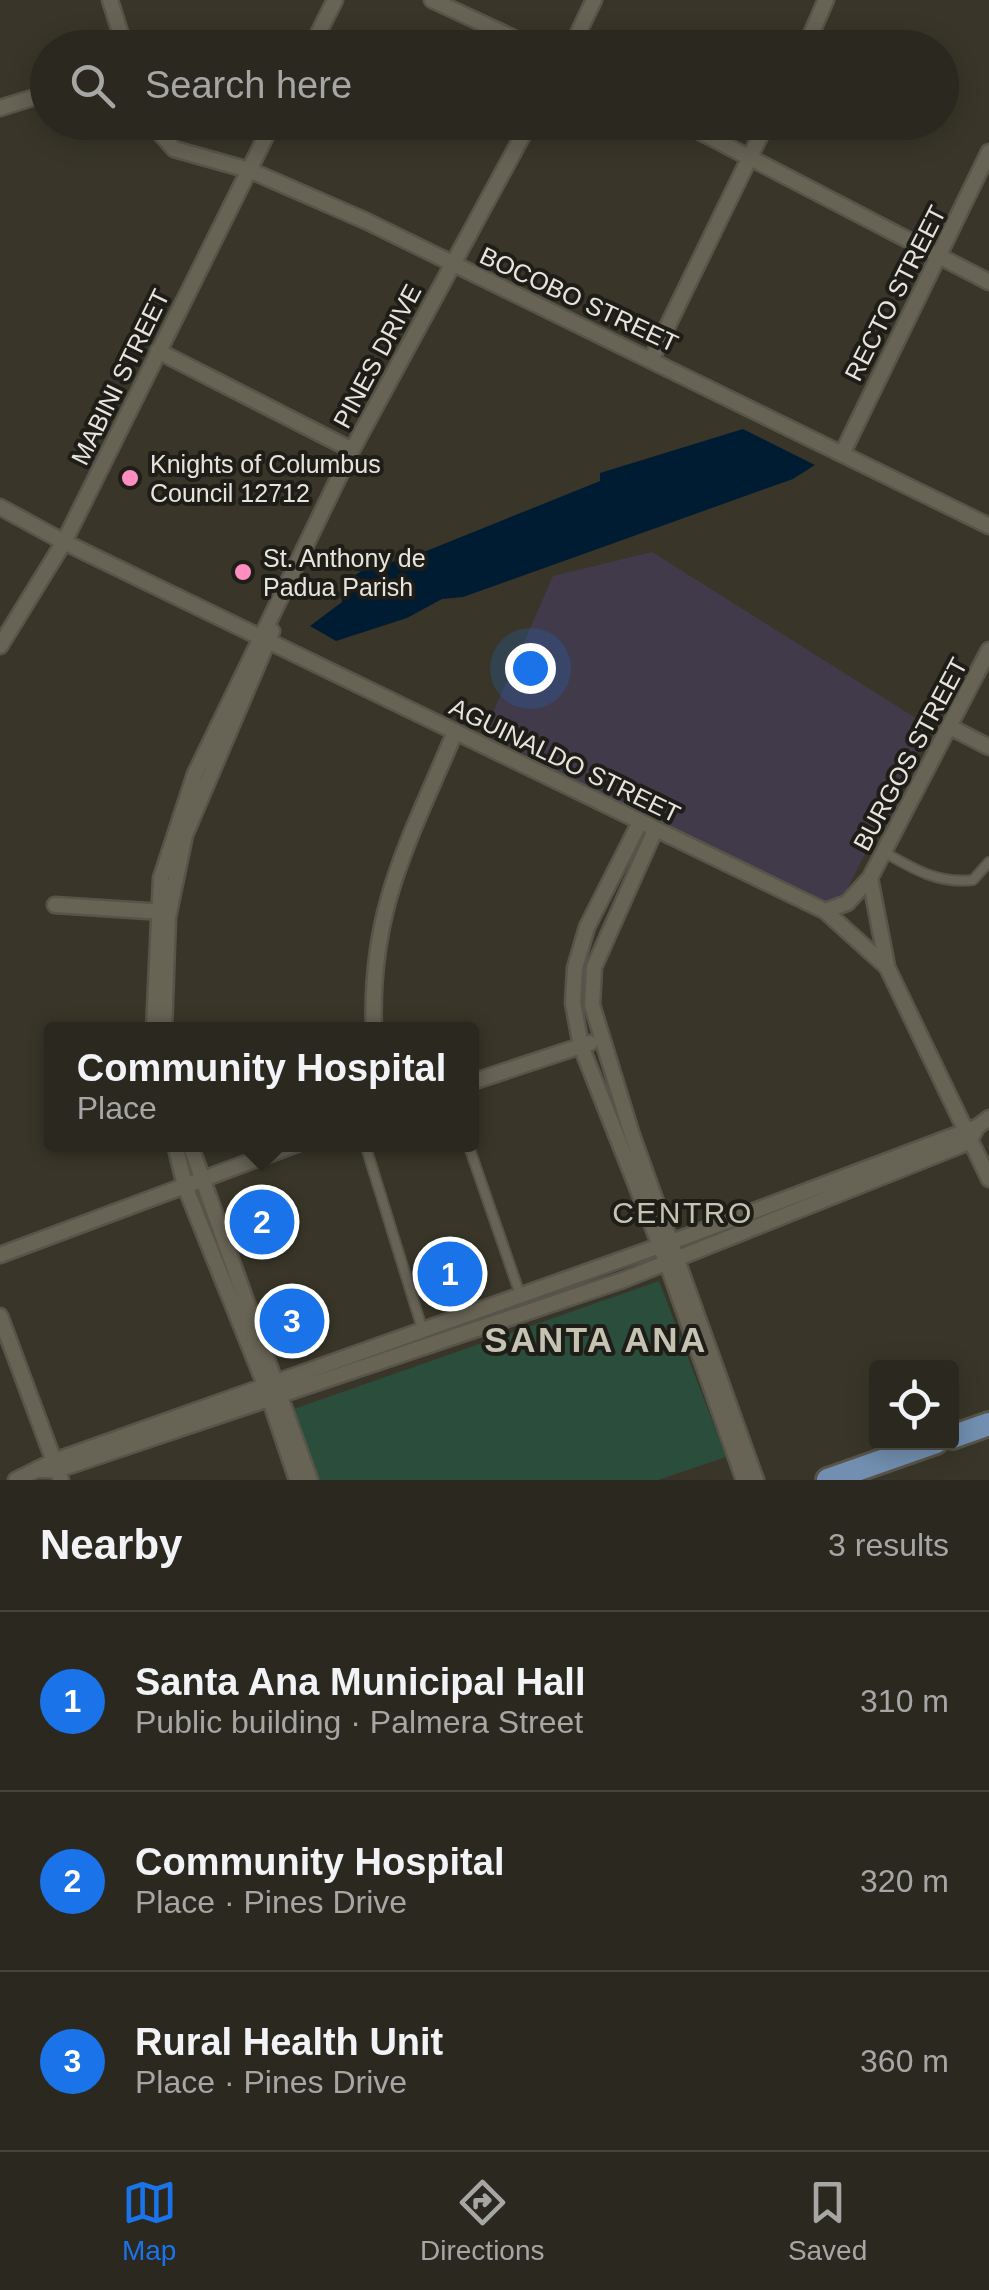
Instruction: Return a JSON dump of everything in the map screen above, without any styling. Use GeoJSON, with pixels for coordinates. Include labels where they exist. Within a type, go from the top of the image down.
{"type":"FeatureCollection","features":[{"type":"Feature","properties":{"kind":"main road"},"geometry":{"type":"LineString","coordinates":[[959,1435],[989,1424]]}},
{"type":"Feature","properties":{"kind":"main road"},"geometry":{"type":"LineString","coordinates":[[828,1480],[913,1450]]}},
{"type":"Feature","properties":{"kind":"street"},"geometry":{"type":"LineString","coordinates":[[110,0],[119,30]]}},
{"type":"Feature","properties":{"kind":"street"},"geometry":{"type":"LineString","coordinates":[[320,30],[335,0]]}},
{"type":"Feature","properties":{"kind":"street"},"geometry":{"type":"LineString","coordinates":[[432,0],[496,30]]}},
{"type":"Feature","properties":{"kind":"street"},"geometry":{"type":"LineString","coordinates":[[580,30],[594,0]]}},
{"type":"Feature","properties":{"kind":"street"},"geometry":{"type":"LineString","coordinates":[[814,30],[826,0]]}},
{"type":"Feature","properties":{"kind":"street"},"geometry":{"type":"LineString","coordinates":[[0,108],[30,99]]}},
{"type":"Feature","properties":{"kind":"street","name":"BOCOBO STREET"},"geometry":{"type":"LineString","coordinates":[[166,140],[174,149],[249,170],[452,264],[652,358],[989,526]]}},
{"type":"Feature","properties":{"kind":"street","name":"MABINI STREET"},"geometry":{"type":"LineString","coordinates":[[0,646],[64,542],[264,140]]}},
{"type":"Feature","properties":{"kind":"street","name":"PINES DRIVE"},"geometry":{"type":"LineString","coordinates":[[155,1022],[162,912],[173,832],[352,450],[520,140]]}},
{"type":"Feature","properties":{"kind":"street"},"geometry":{"type":"LineString","coordinates":[[714,140],[989,282]]}},
{"type":"Feature","properties":{"kind":"street"},"geometry":{"type":"LineString","coordinates":[[652,358],[758,140]]}},
{"type":"Feature","properties":{"kind":"street","name":"RECTO STREET"},"geometry":{"type":"LineString","coordinates":[[842,454],[989,152]]}},
{"type":"Feature","properties":{"kind":"street"},"geometry":{"type":"LineString","coordinates":[[158,351],[352,450]]}},
{"type":"Feature","properties":{"kind":"street","name":"AGUINALDO STREET"},"geometry":{"type":"LineString","coordinates":[[0,506],[64,542],[824,911],[888,967],[975,1129],[989,1179]]}},
{"type":"Feature","properties":{"kind":"street","name":"BURGOS STREET"},"geometry":{"type":"LineString","coordinates":[[824,911],[846,903],[870,878],[989,650]]}},
{"type":"Feature","properties":{"kind":"street"},"geometry":{"type":"LineString","coordinates":[[950,727],[989,747]]}},
{"type":"Feature","properties":{"kind":"street"},"geometry":{"type":"LineString","coordinates":[[374,1022],[372,968],[386,896],[455,732]]}},
{"type":"Feature","properties":{"kind":"street"},"geometry":{"type":"LineString","coordinates":[[640,822],[588,926],[575,968],[576,1018],[582,1046],[665,1243]]}},
{"type":"Feature","properties":{"kind":"street"},"geometry":{"type":"LineString","coordinates":[[654,830],[594,967],[592,1005],[665,1243],[756,1480]]}},
{"type":"Feature","properties":{"kind":"street","name":"BURGOS STREET"},"geometry":{"type":"LineString","coordinates":[[870,878],[888,967]]}},
{"type":"Feature","properties":{"kind":"street"},"geometry":{"type":"LineString","coordinates":[[55,905],[162,912]]}},
{"type":"Feature","properties":{"kind":"street","name":"PINES DRIVE"},"geometry":{"type":"LineString","coordinates":[[162,912],[164,1022]]}},
{"type":"Feature","properties":{"kind":"street"},"geometry":{"type":"LineString","coordinates":[[554,1055],[576,1018]]}},
{"type":"Feature","properties":{"kind":"street"},"geometry":{"type":"LineString","coordinates":[[479,1080],[600,1040]]}},
{"type":"Feature","properties":{"kind":"street"},"geometry":{"type":"LineString","coordinates":[[16,1480],[272,1390],[422,1328],[975,1129]]}},
{"type":"Feature","properties":{"kind":"street"},"geometry":{"type":"LineString","coordinates":[[272,1390],[478,1329],[672,1262],[975,1129]]}},
{"type":"Feature","properties":{"kind":"street"},"geometry":{"type":"LineString","coordinates":[[177,1152],[185,1186],[310,1480]]}},
{"type":"Feature","properties":{"kind":"street"},"geometry":{"type":"LineString","coordinates":[[193,1152],[272,1390],[297,1480]]}},
{"type":"Feature","properties":{"kind":"street"},"geometry":{"type":"LineString","coordinates":[[0,1255],[276,1152]]}},
{"type":"Feature","properties":{"kind":"street"},"geometry":{"type":"LineString","coordinates":[[672,1262],[744,1480]]}},
{"type":"Feature","properties":{"kind":"street"},"geometry":{"type":"LineString","coordinates":[[472,1310],[478,1329]]}},
{"type":"Feature","properties":{"kind":"street"},"geometry":{"type":"LineString","coordinates":[[0,1316],[53,1470]]}},
{"type":"Feature","properties":{"kind":"lane"},"geometry":{"type":"LineString","coordinates":[[884,852],[925,875],[958,882],[973,880],[989,862]]}},
{"type":"Feature","properties":{"kind":"lane"},"geometry":{"type":"LineString","coordinates":[[368,1152],[422,1328]]}},
{"type":"Feature","properties":{"kind":"lane"},"geometry":{"type":"LineString","coordinates":[[471,1152],[520,1294]]}},
{"type":"Feature","properties":{"kind":"shaded area"},"geometry":{"type":"Polygon","coordinates":[[[652,552],[930,727],[847,889],[835,902],[825,902],[649,818],[484,733],[553,576],[652,552]]]}},
{"type":"Feature","properties":{"kind":"green space"},"geometry":{"type":"Polygon","coordinates":[[[659,1281],[726,1457],[658,1480],[317,1480],[294,1409],[659,1281]]]}},
{"type":"Feature","properties":{"kind":"water"},"geometry":{"type":"Polygon","coordinates":[[[743,429],[815,465],[793,479],[463,597],[442,599],[407,618],[336,641],[310,626],[342,602],[342,584],[361,571],[419,554],[600,481],[600,473],[743,429]]]}},
{"type":"Feature","properties":{"kind":"place","name":"Knights of Columbus Council 12712"},"geometry":{"type":"Point","coordinates":[130,478]}},
{"type":"Feature","properties":{"kind":"place","name":"St. Anthony de Padua Parish"},"geometry":{"type":"Point","coordinates":[243,572]}},
{"type":"Feature","properties":{"kind":"place","name":"Community Hospital"},"geometry":{"type":"Point","coordinates":[262,1222]}},
{"type":"Feature","properties":{"kind":"place","name":"Santa Ana Municipal Hall"},"geometry":{"type":"Point","coordinates":[450,1274]}},
{"type":"Feature","properties":{"kind":"place","name":"Rural Health Unit"},"geometry":{"type":"Point","coordinates":[292,1321]}},
{"type":"Feature","properties":{"kind":"district","name":"CENTRO"},"geometry":{"type":"Point","coordinates":[683,1213]}},
{"type":"Feature","properties":{"kind":"district","name":"SANTA ANA"},"geometry":{"type":"Point","coordinates":[596,1340]}}]}
